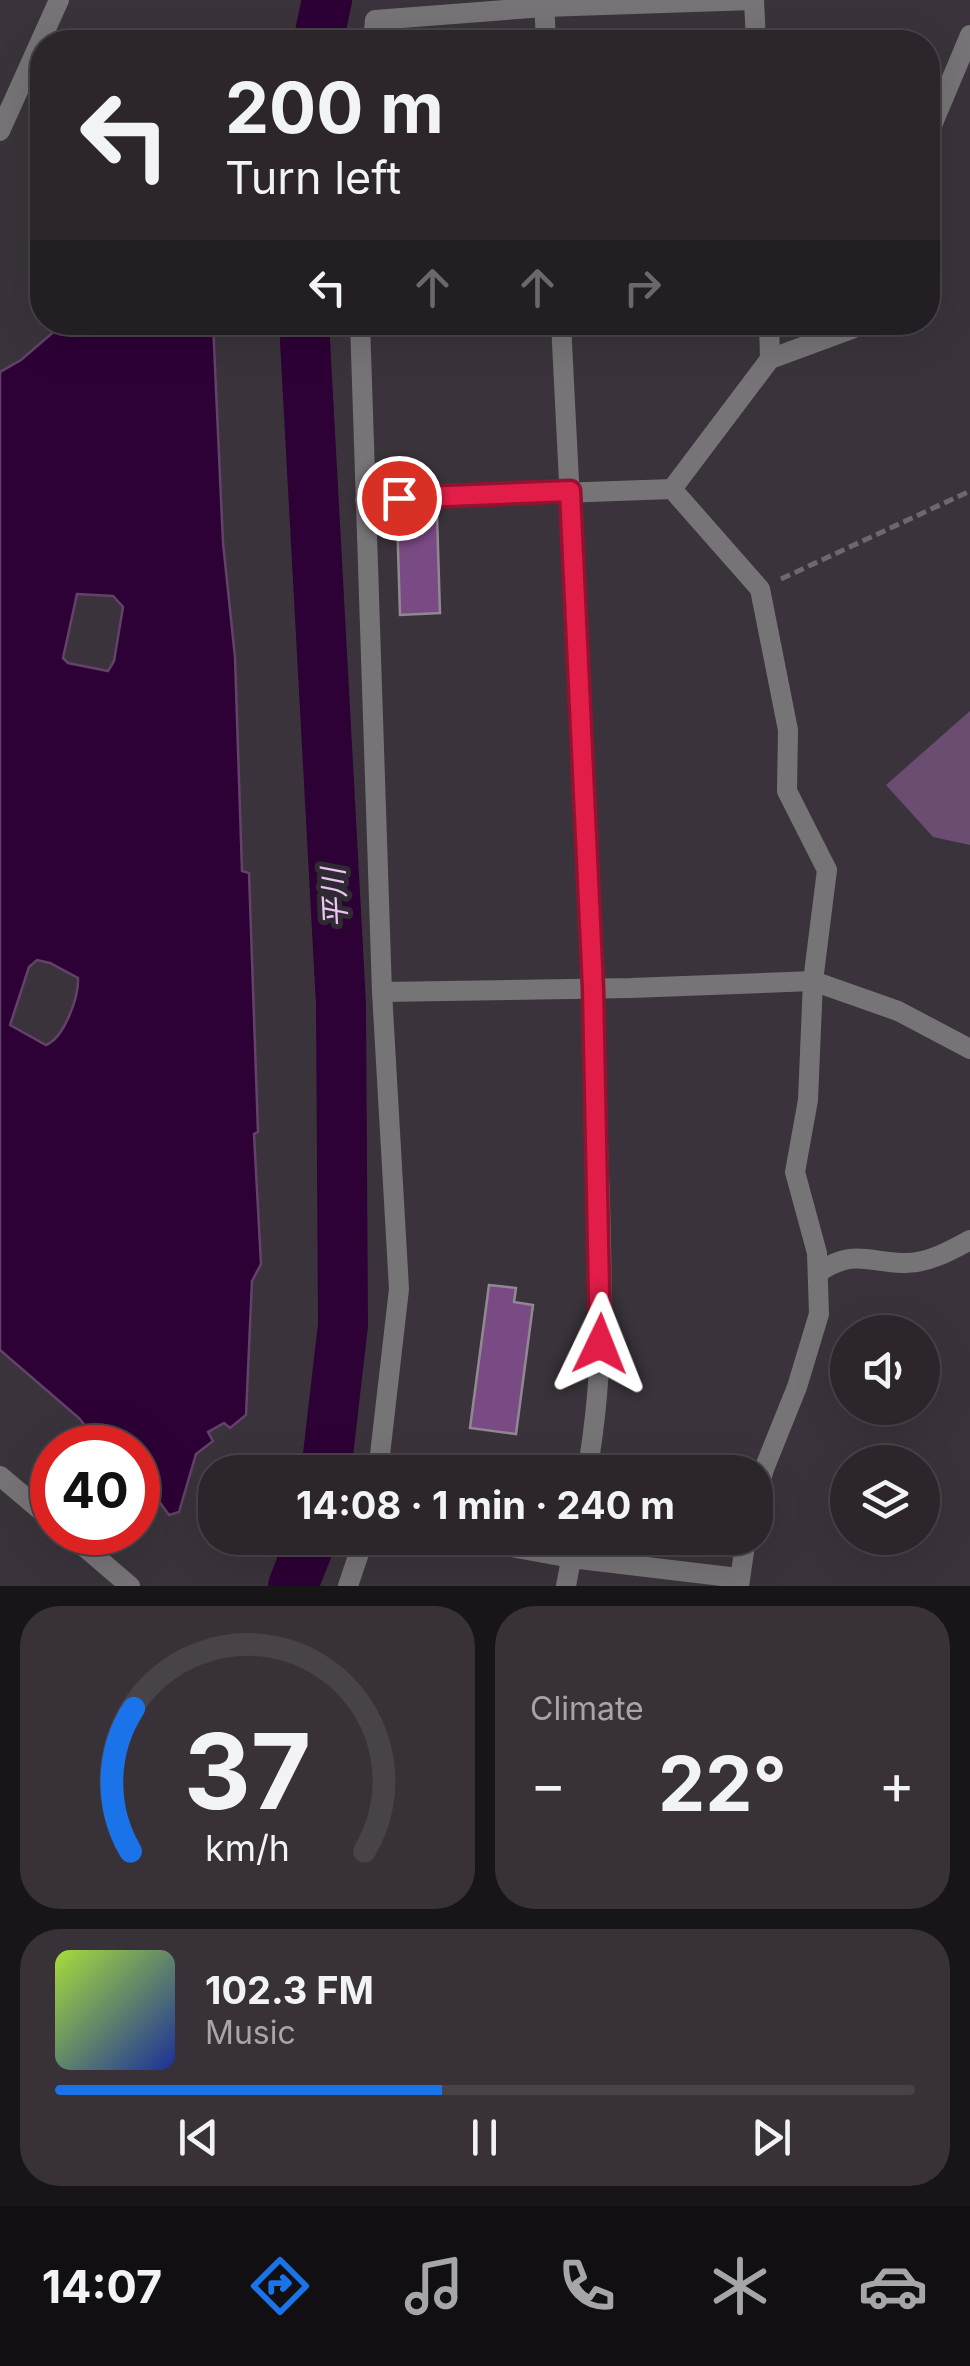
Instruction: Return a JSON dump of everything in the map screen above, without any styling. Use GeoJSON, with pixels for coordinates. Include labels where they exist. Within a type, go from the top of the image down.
{"type":"FeatureCollection","features":[{"type":"Feature","properties":{"kind":"street"},"geometry":{"type":"LineString","coordinates":[[45,30],[58,0]]}},
{"type":"Feature","properties":{"kind":"street"},"geometry":{"type":"LineString","coordinates":[[374,30],[375,20],[544,4],[753,0],[755,30]]}},
{"type":"Feature","properties":{"kind":"street"},"geometry":{"type":"LineString","coordinates":[[544,4],[545,30]]}},
{"type":"Feature","properties":{"kind":"street"},"geometry":{"type":"LineString","coordinates":[[940,107],[970,35]]}},
{"type":"Feature","properties":{"kind":"street"},"geometry":{"type":"LineString","coordinates":[[0,131],[30,63]]}},
{"type":"Feature","properties":{"kind":"street"},"geometry":{"type":"LineString","coordinates":[[360,335],[382,992],[398,1289],[380,1455]]}},
{"type":"Feature","properties":{"kind":"street"},"geometry":{"type":"LineString","coordinates":[[562,335],[593,988],[602,1308],[589,1455]]}},
{"type":"Feature","properties":{"kind":"street"},"geometry":{"type":"LineString","coordinates":[[769,335],[770,360]]}},
{"type":"Feature","properties":{"kind":"street"},"geometry":{"type":"LineString","coordinates":[[672,489],[770,360],[836,335]]}},
{"type":"Feature","properties":{"kind":"street"},"geometry":{"type":"LineString","coordinates":[[365,500],[672,489],[760,589],[788,730],[787,791],[827,870],[813,981],[808,1100],[795,1172],[818,1253],[818,1314],[797,1387],[770,1455]]}},
{"type":"Feature","properties":{"kind":"street"},"geometry":{"type":"LineString","coordinates":[[382,992],[813,981],[898,1011],[970,1049]]}},
{"type":"Feature","properties":{"kind":"street"},"geometry":{"type":"LineString","coordinates":[[819,1272],[836,1260],[864,1256],[906,1264],[944,1255],[970,1240]]}},
{"type":"Feature","properties":{"kind":"street"},"geometry":{"type":"LineString","coordinates":[[0,1476],[30,1501]]}},
{"type":"Feature","properties":{"kind":"street"},"geometry":{"type":"LineString","coordinates":[[94,1555],[130,1586]]}},
{"type":"Feature","properties":{"kind":"street"},"geometry":{"type":"LineString","coordinates":[[348,1586],[358,1555]]}},
{"type":"Feature","properties":{"kind":"street"},"geometry":{"type":"LineString","coordinates":[[566,1586],[572,1555]]}},
{"type":"Feature","properties":{"kind":"street"},"geometry":{"type":"LineString","coordinates":[[607,1555],[738,1582],[743,1555]]}},
{"type":"Feature","properties":{"kind":"path"},"geometry":{"type":"LineString","coordinates":[[760,589],[970,492]]}},
{"type":"Feature","properties":{"kind":"shaded area"},"geometry":{"type":"Polygon","coordinates":[[[50,335],[214,335],[223,543],[235,657],[242,871],[249,873],[258,1132],[254,1134],[261,1264],[252,1281],[246,1415],[230,1428],[224,1423],[208,1432],[213,1441],[196,1454],[179,1512],[169,1515],[160,1503],[160,1425],[85,1425],[0,1350],[0,372],[50,335]],[[77,594],[63,658],[68,663],[108,671],[114,661],[123,607],[113,596],[77,594]],[[37,960],[29,967],[10,1025],[46,1045],[53,1041],[69,1016],[78,978],[37,960]]]}},
{"type":"Feature","properties":{"kind":"shaded area"},"geometry":{"type":"Polygon","coordinates":[[[970,711],[970,845],[933,837],[886,785],[970,711]]]}},
{"type":"Feature","properties":{"kind":"building"},"geometry":{"type":"Polygon","coordinates":[[[437,515],[440,613],[400,615],[397,516],[437,515]]]}},
{"type":"Feature","properties":{"kind":"building"},"geometry":{"type":"Polygon","coordinates":[[[489,1285],[516,1288],[514,1302],[533,1305],[516,1434],[470,1428],[489,1285]]]}},
{"type":"Feature","properties":{"kind":"waterway","name":"平川"},"geometry":{"type":"LineString","coordinates":[[321,30],[327,0]]}},
{"type":"Feature","properties":{"kind":"waterway","name":"平川"},"geometry":{"type":"LineString","coordinates":[[305,335],[341,1004],[343,1325],[328,1455]]}},
{"type":"Feature","properties":{"kind":"waterway","name":"平川"},"geometry":{"type":"LineString","coordinates":[[293,1586],[305,1555]]}},
{"type":"Feature","properties":{"kind":"route"},"geometry":{"type":"LineString","coordinates":[[399,498],[570,491],[593,988],[600,1344]]}}]}
